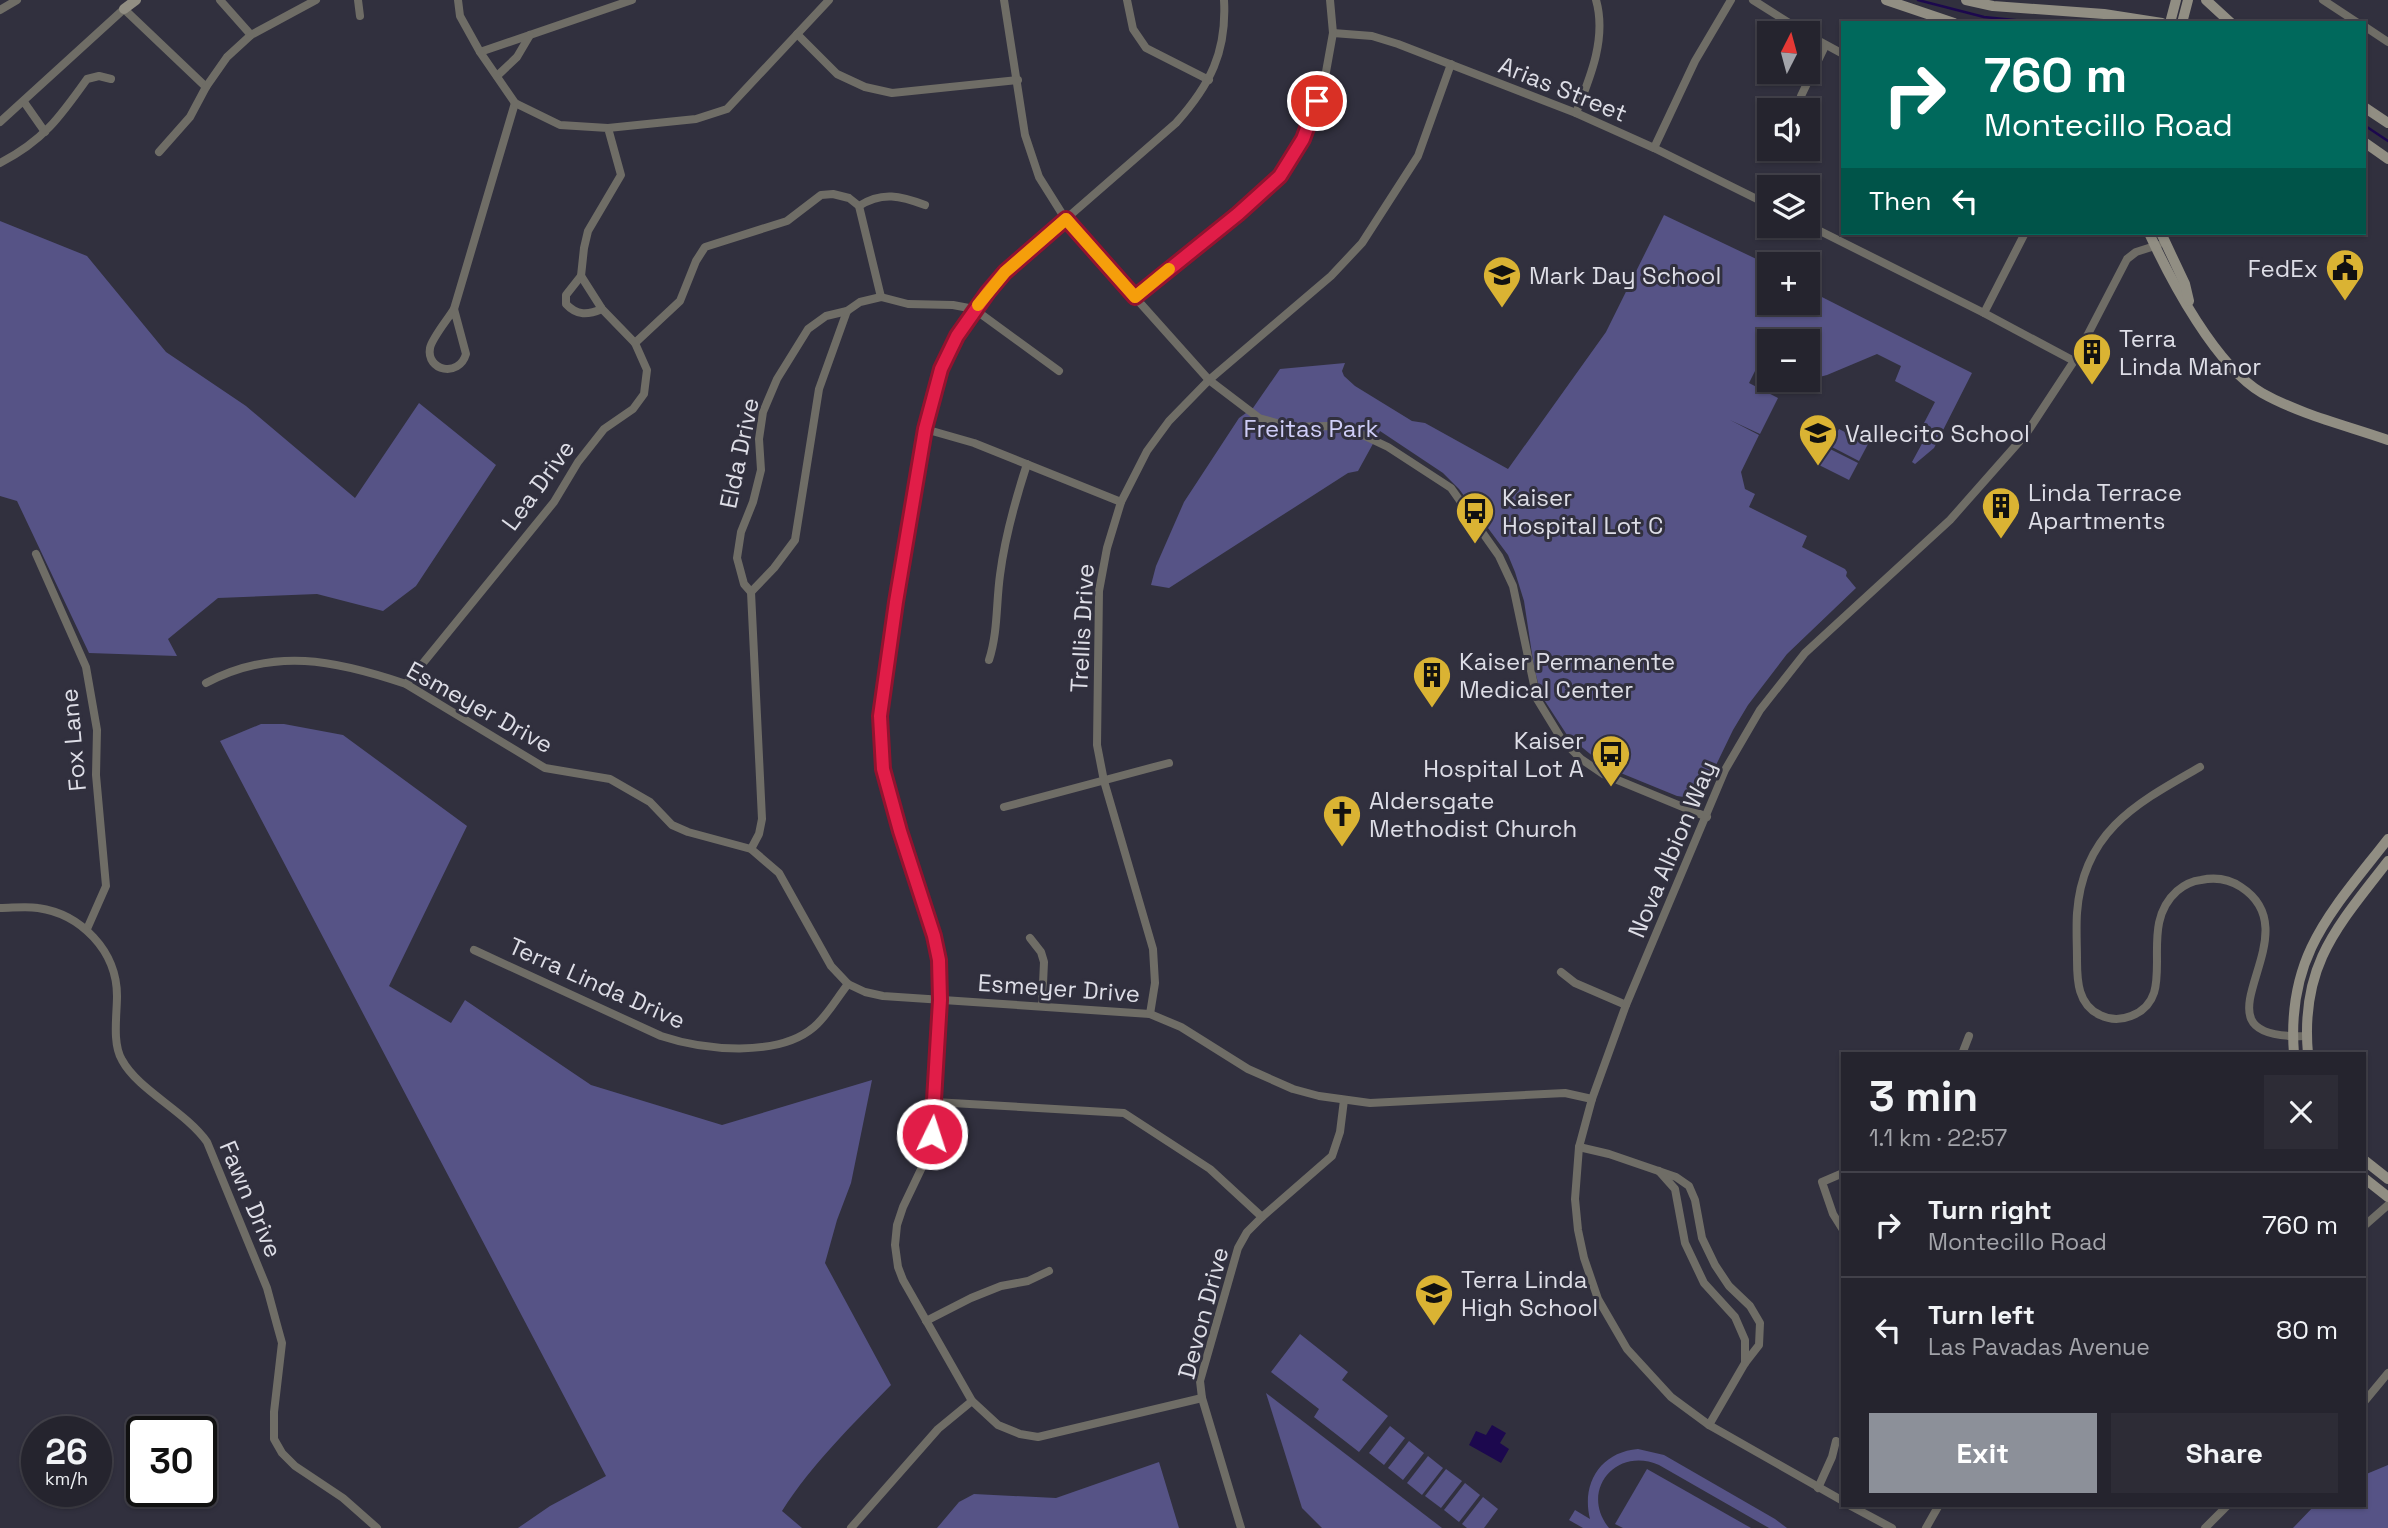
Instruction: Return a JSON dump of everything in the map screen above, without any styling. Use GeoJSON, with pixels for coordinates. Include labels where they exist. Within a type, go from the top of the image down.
{"type":"FeatureCollection","features":[{"type":"Feature","properties":{"kind":"main road"},"geometry":{"type":"LineString","coordinates":[[1886,0],[1948,21]]}},
{"type":"Feature","properties":{"kind":"main road"},"geometry":{"type":"LineString","coordinates":[[1966,0],[1993,6],[2148,21]]}},
{"type":"Feature","properties":{"kind":"main road"},"geometry":{"type":"LineString","coordinates":[[2171,21],[2176,0]]}},
{"type":"Feature","properties":{"kind":"main road"},"geometry":{"type":"LineString","coordinates":[[2183,21],[2188,0]]}},
{"type":"Feature","properties":{"kind":"main road"},"geometry":{"type":"LineString","coordinates":[[2206,0],[2229,21]]}},
{"type":"Feature","properties":{"kind":"main road"},"geometry":{"type":"LineString","coordinates":[[2366,108],[2388,123]]}},
{"type":"Feature","properties":{"kind":"main road"},"geometry":{"type":"LineString","coordinates":[[2366,143],[2388,159]]}},
{"type":"Feature","properties":{"kind":"main road"},"geometry":{"type":"LineString","coordinates":[[2160,240],[2185,284],[2191,310],[2217,350],[2238,374],[2262,393],[2293,407],[2388,440]]}},
{"type":"Feature","properties":{"kind":"main road"},"geometry":{"type":"LineString","coordinates":[[2294,1052],[2294,1000],[2313,941],[2333,910],[2388,839]]}},
{"type":"Feature","properties":{"kind":"main road"},"geometry":{"type":"LineString","coordinates":[[2308,1052],[2306,1036],[2311,984],[2325,947],[2388,861]]}},
{"type":"Feature","properties":{"kind":"main road"},"geometry":{"type":"LineString","coordinates":[[2366,1162],[2388,1180]]}},
{"type":"Feature","properties":{"kind":"main road"},"geometry":{"type":"LineString","coordinates":[[2366,1180],[2388,1197]]}},
{"type":"Feature","properties":{"kind":"street"},"geometry":{"type":"LineString","coordinates":[[0,10],[17,0]]}},
{"type":"Feature","properties":{"kind":"street"},"geometry":{"type":"LineString","coordinates":[[220,0],[251,34]]}},
{"type":"Feature","properties":{"kind":"street"},"geometry":{"type":"LineString","coordinates":[[159,152],[190,117],[206,87],[227,57],[251,34],[316,0]]}},
{"type":"Feature","properties":{"kind":"street"},"geometry":{"type":"LineString","coordinates":[[358,0],[360,16]]}},
{"type":"Feature","properties":{"kind":"street"},"geometry":{"type":"LineString","coordinates":[[458,0],[460,16],[480,52],[515,103],[560,125],[608,128],[696,119],[727,108],[829,0]]}},
{"type":"Feature","properties":{"kind":"street"},"geometry":{"type":"LineString","coordinates":[[480,52],[632,0]]}},
{"type":"Feature","properties":{"kind":"street"},"geometry":{"type":"LineString","coordinates":[[1004,0],[1018,80],[1024,135],[1039,177],[1066,219],[1209,380],[1259,418],[1291,427],[1327,426],[1352,430],[1388,447],[1451,488],[1499,556],[1513,586],[1537,699],[1562,740],[1581,759],[1603,774],[1707,817]]}},
{"type":"Feature","properties":{"kind":"street"},"geometry":{"type":"LineString","coordinates":[[1128,0],[1133,29],[1146,48],[1209,80]]}},
{"type":"Feature","properties":{"kind":"street"},"geometry":{"type":"LineString","coordinates":[[1202,1398],[1038,1437],[1020,1434],[998,1425],[972,1401],[902,1280],[895,1245],[902,1207],[925,1161],[932,1134],[940,1000],[939,960],[883,769],[880,716],[925,429],[941,369],[957,336],[1005,272],[1176,123],[1195,102],[1209,80],[1222,45],[1224,0]]}},
{"type":"Feature","properties":{"kind":"street"},"geometry":{"type":"LineString","coordinates":[[1135,297],[1238,214],[1280,176],[1303,139],[1324,83],[1333,33],[1330,0]]}},
{"type":"Feature","properties":{"kind":"street"},"geometry":{"type":"LineString","coordinates":[[1576,113],[1592,72],[1598,46],[1596,0]]}},
{"type":"Feature","properties":{"kind":"street"},"geometry":{"type":"LineString","coordinates":[[1654,148],[1695,61],[1731,0]]}},
{"type":"Feature","properties":{"kind":"street"},"geometry":{"type":"LineString","coordinates":[[1753,0],[1786,21]]}},
{"type":"Feature","properties":{"kind":"street"},"geometry":{"type":"LineString","coordinates":[[2323,0],[2355,21]]}},
{"type":"Feature","properties":{"kind":"street"},"geometry":{"type":"LineString","coordinates":[[0,122],[130,3],[206,87]]}},
{"type":"Feature","properties":{"kind":"street"},"geometry":{"type":"LineString","coordinates":[[2366,27],[2388,42]]}},
{"type":"Feature","properties":{"kind":"street","name":"Arias Street"},"geometry":{"type":"LineString","coordinates":[[1333,33],[1372,36],[1451,64],[1576,113],[1757,199]]}},
{"type":"Feature","properties":{"kind":"street"},"geometry":{"type":"LineString","coordinates":[[797,34],[837,74],[866,88],[892,93],[1018,80]]}},
{"type":"Feature","properties":{"kind":"street"},"geometry":{"type":"LineString","coordinates":[[497,76],[517,57],[530,35]]}},
{"type":"Feature","properties":{"kind":"street"},"geometry":{"type":"LineString","coordinates":[[510,42],[517,57]]}},
{"type":"Feature","properties":{"kind":"street"},"geometry":{"type":"LineString","coordinates":[[1820,43],[1841,53]]}},
{"type":"Feature","properties":{"kind":"street"},"geometry":{"type":"LineString","coordinates":[[1801,96],[1825,46]]}},
{"type":"Feature","properties":{"kind":"street","name":"Trellis Drive"},"geometry":{"type":"LineString","coordinates":[[1150,1014],[1155,983],[1153,949],[1104,781],[1097,745],[1099,590],[1107,548],[1121,502],[1147,451],[1169,421],[1209,380],[1331,276],[1362,243],[1418,156],[1451,64]]}},
{"type":"Feature","properties":{"kind":"street"},"geometry":{"type":"LineString","coordinates":[[0,163],[29,146],[57,122],[87,79],[99,76],[111,79]]}},
{"type":"Feature","properties":{"kind":"street"},"geometry":{"type":"LineString","coordinates":[[24,102],[45,132]]}},
{"type":"Feature","properties":{"kind":"street"},"geometry":{"type":"LineString","coordinates":[[454,309],[466,354],[461,364],[444,369],[431,358],[430,346],[454,309],[515,103]]}},
{"type":"Feature","properties":{"kind":"street"},"geometry":{"type":"LineString","coordinates":[[602,309],[592,314],[573,312],[566,304],[566,295],[581,276],[588,231],[621,175],[608,128]]}},
{"type":"Feature","properties":{"kind":"street"},"geometry":{"type":"LineString","coordinates":[[635,343],[680,302],[696,261],[705,247],[787,221],[821,195],[833,194],[849,198],[859,206],[881,297],[908,304],[953,305],[975,309],[1059,371]]}},
{"type":"Feature","properties":{"kind":"street"},"geometry":{"type":"LineString","coordinates":[[859,206],[883,195],[905,197],[925,205]]}},
{"type":"Feature","properties":{"kind":"street"},"geometry":{"type":"LineString","coordinates":[[1820,231],[2074,361]]}},
{"type":"Feature","properties":{"kind":"street"},"geometry":{"type":"LineString","coordinates":[[1984,313],[2024,235]]}},
{"type":"Feature","properties":{"kind":"street","name":"Nova Albion Way"},"geometry":{"type":"LineString","coordinates":[[1841,1501],[1709,1425],[1671,1397],[1639,1365],[1615,1331],[1598,1299],[1584,1258],[1578,1230],[1575,1178],[1579,1147],[1592,1099],[1626,1006],[1725,770],[1760,710],[1797,663],[1845,615],[1950,520],[2026,434],[2074,361],[2127,259],[2160,240]]}},
{"type":"Feature","properties":{"kind":"street","name":"Lea Drive"},"geometry":{"type":"LineString","coordinates":[[406,684],[554,502],[578,462],[604,429],[633,410],[643,394],[647,370],[635,343],[602,309],[581,276]]}},
{"type":"Feature","properties":{"kind":"street","name":"Elda Drive"},"geometry":{"type":"LineString","coordinates":[[751,849],[759,834],[762,819],[751,592],[744,584],[737,558],[741,532],[753,502],[761,470],[759,439],[763,412],[777,379],[808,330],[826,316],[847,311],[852,306],[881,297]]}},
{"type":"Feature","properties":{"kind":"street"},"geometry":{"type":"LineString","coordinates":[[751,592],[795,540],[819,388],[847,311]]}},
{"type":"Feature","properties":{"kind":"street"},"geometry":{"type":"LineString","coordinates":[[925,429],[974,443],[1121,502]]}},
{"type":"Feature","properties":{"kind":"street"},"geometry":{"type":"LineString","coordinates":[[989,660],[996,640],[999,579],[1006,530],[1027,464]]}},
{"type":"Feature","properties":{"kind":"street","name":"Fox Lane"},"geometry":{"type":"LineString","coordinates":[[36,554],[86,667],[97,730],[96,775],[106,886],[88,929]]}},
{"type":"Feature","properties":{"kind":"street","name":"Esmeyer Drive"},"geometry":{"type":"LineString","coordinates":[[206,683],[230,670],[247,665],[285,660],[329,664],[406,684],[545,768],[610,779],[650,802],[672,825],[751,849],[779,873],[831,966],[848,984],[865,992],[883,996],[1150,1014],[1181,1027],[1259,1074],[1293,1089],[1344,1100],[1370,1103],[1565,1093],[1592,1099]]}},
{"type":"Feature","properties":{"kind":"street"},"geometry":{"type":"LineString","coordinates":[[1004,807],[1169,763]]}},
{"type":"Feature","properties":{"kind":"street"},"geometry":{"type":"LineString","coordinates":[[2200,767],[2121,817],[2093,856],[2082,884],[2077,914],[2077,982],[2081,995],[2099,1015],[2113,1020],[2128,1018],[2140,1012],[2150,1002],[2155,990],[2158,919],[2164,907],[2182,887],[2195,880],[2225,880],[2251,894],[2265,917],[2265,945],[2249,1000],[2251,1020],[2265,1033],[2306,1036]]}},
{"type":"Feature","properties":{"kind":"street","name":"Fawn Drive"},"geometry":{"type":"LineString","coordinates":[[0,908],[37,908],[61,914],[88,929],[112,964],[117,980],[117,1033],[121,1059],[137,1078],[196,1126],[207,1142],[267,1288],[282,1343],[274,1412],[274,1439],[282,1453],[295,1466],[343,1498],[377,1528]]}},
{"type":"Feature","properties":{"kind":"street"},"geometry":{"type":"LineString","coordinates":[[1030,938],[1041,952],[1044,962],[1042,1006]]}},
{"type":"Feature","properties":{"kind":"street","name":"Terra Linda Drive"},"geometry":{"type":"LineString","coordinates":[[474,950],[661,1036],[710,1048],[781,1045],[802,1036],[816,1026],[848,984]]}},
{"type":"Feature","properties":{"kind":"street"},"geometry":{"type":"LineString","coordinates":[[1561,972],[1575,983],[1626,1006]]}},
{"type":"Feature","properties":{"kind":"street"},"geometry":{"type":"LineString","coordinates":[[1963,1052],[1969,1036]]}},
{"type":"Feature","properties":{"kind":"street","name":"Devon Drive"},"geometry":{"type":"LineString","coordinates":[[1241,1528],[1202,1398],[1200,1381],[1238,1248],[1247,1232],[1262,1217],[1332,1156],[1340,1132],[1344,1100]]}},
{"type":"Feature","properties":{"kind":"street"},"geometry":{"type":"LineString","coordinates":[[934,1102],[1124,1113],[1210,1169],[1262,1217]]}},
{"type":"Feature","properties":{"kind":"street"},"geometry":{"type":"LineString","coordinates":[[1579,1147],[1609,1154],[1676,1177],[1689,1186],[1695,1200],[1702,1238],[1715,1265],[1729,1286],[1750,1306],[1760,1323],[1759,1345],[1745,1363],[1709,1425]]}},
{"type":"Feature","properties":{"kind":"street"},"geometry":{"type":"LineString","coordinates":[[1659,1171],[1675,1189],[1685,1243],[1704,1283],[1735,1317],[1745,1340],[1745,1363]]}},
{"type":"Feature","properties":{"kind":"street"},"geometry":{"type":"LineString","coordinates":[[1841,1174],[1822,1182],[1833,1214],[1841,1227]]}},
{"type":"Feature","properties":{"kind":"street"},"geometry":{"type":"LineString","coordinates":[[2366,1224],[2388,1205]]}},
{"type":"Feature","properties":{"kind":"street"},"geometry":{"type":"LineString","coordinates":[[926,1321],[971,1298],[1001,1286],[1027,1281],[1049,1271]]}},
{"type":"Feature","properties":{"kind":"street"},"geometry":{"type":"LineString","coordinates":[[2366,1400],[2388,1373]]}},
{"type":"Feature","properties":{"kind":"street"},"geometry":{"type":"LineString","coordinates":[[851,1528],[938,1429],[972,1401]]}},
{"type":"Feature","properties":{"kind":"street"},"geometry":{"type":"LineString","coordinates":[[1818,1488],[1836,1441]]}},
{"type":"Feature","properties":{"kind":"street"},"geometry":{"type":"LineString","coordinates":[[1853,1507],[1892,1528]]}},
{"type":"Feature","properties":{"kind":"street"},"geometry":{"type":"LineString","coordinates":[[1926,1528],[1938,1507]]}},
{"type":"Feature","properties":{"kind":"street"},"geometry":{"type":"LineString","coordinates":[[2205,1528],[2226,1507]]}},
{"type":"Feature","properties":{"kind":"green space","name":"Freitas Park"},"geometry":{"type":"Polygon","coordinates":[[[1664,215],[1757,259],[1757,315],[1820,315],[1820,296],[1972,373],[1934,448],[1915,464],[1912,462],[1931,427],[1924,423],[1935,402],[1895,381],[1901,366],[1877,354],[1820,377],[1820,329],[1757,329],[1757,367],[1749,383],[1757,387],[1757,392],[1766,392],[1778,398],[1760,434],[1730,420],[1759,435],[1741,472],[1745,489],[1755,494],[1749,507],[1807,536],[1802,547],[1845,569],[1846,576],[1856,588],[1787,654],[1748,705],[1703,792],[1691,798],[1677,796],[1606,767],[1567,735],[1541,695],[1524,601],[1508,555],[1459,489],[1443,473],[1380,431],[1358,471],[1348,473],[1169,588],[1151,585],[1156,566],[1184,502],[1239,418],[1253,408],[1280,369],[1345,363],[1342,371],[1344,376],[1355,386],[1412,421],[1425,423],[1508,469],[1606,332],[1664,215]]]}},
{"type":"Feature","properties":{"kind":"green space"},"geometry":{"type":"Polygon","coordinates":[[[0,221],[87,256],[166,352],[246,406],[355,498],[419,403],[496,465],[416,586],[383,611],[317,594],[218,598],[168,639],[177,656],[89,653],[17,501],[0,496],[0,221]]]}},
{"type":"Feature","properties":{"kind":"green space"},"geometry":{"type":"Polygon","coordinates":[[[1839,429],[1868,444],[1859,461],[1830,446],[1839,429]]]}},
{"type":"Feature","properties":{"kind":"green space"},"geometry":{"type":"Polygon","coordinates":[[[1828,448],[1858,463],[1849,480],[1819,465],[1828,448]]]}},
{"type":"Feature","properties":{"kind":"green space"},"geometry":{"type":"Polygon","coordinates":[[[261,724],[284,724],[343,735],[467,826],[389,986],[451,1023],[465,1000],[591,1085],[722,1125],[872,1080],[851,1183],[825,1263],[891,1385],[819,1461],[782,1511],[802,1528],[518,1528],[550,1506],[606,1476],[220,741],[261,724]]]}},
{"type":"Feature","properties":{"kind":"green space"},"geometry":{"type":"Polygon","coordinates":[[[1300,1334],[1348,1372],[1342,1380],[1388,1416],[1359,1452],[1314,1417],[1319,1409],[1271,1372],[1300,1334]]]}},
{"type":"Feature","properties":{"kind":"green space"},"geometry":{"type":"Polygon","coordinates":[[[1266,1393],[1442,1528],[1322,1528],[1302,1508],[1266,1393]]]}},
{"type":"Feature","properties":{"kind":"green space"},"geometry":{"type":"Polygon","coordinates":[[[1390,1426],[1405,1438],[1384,1465],[1369,1453],[1390,1426]]]}},
{"type":"Feature","properties":{"kind":"green space"},"geometry":{"type":"Polygon","coordinates":[[[1409,1441],[1424,1453],[1403,1480],[1388,1468],[1409,1441]]]}},
{"type":"Feature","properties":{"kind":"green space"},"geometry":{"type":"Polygon","coordinates":[[[1638,1449],[1664,1455],[1787,1528],[1769,1528],[1659,1465],[1643,1461],[1616,1467],[1600,1487],[1598,1500],[1601,1514],[1609,1528],[1583,1528],[1569,1520],[1575,1510],[1590,1519],[1588,1493],[1591,1482],[1604,1463],[1625,1451],[1638,1449]]]}},
{"type":"Feature","properties":{"kind":"green space"},"geometry":{"type":"Polygon","coordinates":[[[1428,1456],[1443,1468],[1422,1495],[1407,1483],[1428,1456]]]}},
{"type":"Feature","properties":{"kind":"green space"},"geometry":{"type":"Polygon","coordinates":[[[1159,1462],[1179,1528],[937,1528],[959,1502],[974,1494],[1056,1498],[1159,1462]]]}},
{"type":"Feature","properties":{"kind":"green space"},"geometry":{"type":"Polygon","coordinates":[[[2388,1465],[2388,1528],[2293,1528],[2313,1507],[2366,1507],[2366,1474],[2388,1465]]]}},
{"type":"Feature","properties":{"kind":"green space"},"geometry":{"type":"Polygon","coordinates":[[[1446,1469],[1462,1481],[1441,1508],[1425,1496],[1446,1469]]]}},
{"type":"Feature","properties":{"kind":"green space"},"geometry":{"type":"Polygon","coordinates":[[[1647,1469],[1751,1528],[1623,1528],[1615,1524],[1647,1469]]]}},
{"type":"Feature","properties":{"kind":"green space"},"geometry":{"type":"Polygon","coordinates":[[[1465,1483],[1480,1495],[1459,1522],[1444,1510],[1465,1483]]]}},
{"type":"Feature","properties":{"kind":"green space"},"geometry":{"type":"Polygon","coordinates":[[[1483,1497],[1498,1509],[1484,1528],[1467,1528],[1462,1524],[1483,1497]]]}},
{"type":"Feature","properties":{"kind":"shaded area"},"geometry":{"type":"Polygon","coordinates":[[[1492,1425],[1506,1433],[1500,1443],[1509,1449],[1501,1463],[1469,1445],[1476,1431],[1486,1435],[1492,1425]]]}},
{"type":"Feature","properties":{"kind":"waterway"},"geometry":{"type":"LineString","coordinates":[[1918,0],[1984,17],[2024,21]]}},
{"type":"Feature","properties":{"kind":"waterway"},"geometry":{"type":"LineString","coordinates":[[2366,126],[2388,141]]}},
{"type":"Feature","properties":{"kind":"slow traffic"},"geometry":{"type":"LineString","coordinates":[[978,305],[1005,272],[1066,219],[1135,297],[1169,269]]}},
{"type":"Feature","properties":{"kind":"place","name":"FedEx"},"geometry":{"type":"Point","coordinates":[2345,302]}},
{"type":"Feature","properties":{"kind":"place","name":"Mark Day School"},"geometry":{"type":"Point","coordinates":[1502,309]}},
{"type":"Feature","properties":{"kind":"place","name":"Terra Linda Manor"},"geometry":{"type":"Point","coordinates":[2092,386]}},
{"type":"Feature","properties":{"kind":"place","name":"Vallecito School"},"geometry":{"type":"Point","coordinates":[1818,467]}},
{"type":"Feature","properties":{"kind":"place","name":"Linda Terrace Apartments"},"geometry":{"type":"Point","coordinates":[2001,540]}},
{"type":"Feature","properties":{"kind":"place","name":"Kaiser Hospital Lot C"},"geometry":{"type":"Point","coordinates":[1475,545]}},
{"type":"Feature","properties":{"kind":"place","name":"Kaiser Permanente Medical Center"},"geometry":{"type":"Point","coordinates":[1432,709]}},
{"type":"Feature","properties":{"kind":"place","name":"Kaiser Hospital Lot A"},"geometry":{"type":"Point","coordinates":[1611,788]}},
{"type":"Feature","properties":{"kind":"place","name":"Aldersgate Methodist Church"},"geometry":{"type":"Point","coordinates":[1342,848]}},
{"type":"Feature","properties":{"kind":"place","name":"Terra Linda High School"},"geometry":{"type":"Point","coordinates":[1434,1327]}},
{"type":"Feature","properties":{"kind":"route"},"geometry":{"type":"LineString","coordinates":[[932,1134],[940,1000],[939,960],[883,769],[880,716],[925,429],[941,369],[957,336],[988,292],[1005,272],[1066,219],[1135,297],[1238,214],[1280,176],[1303,139],[1317,101]]}}]}
